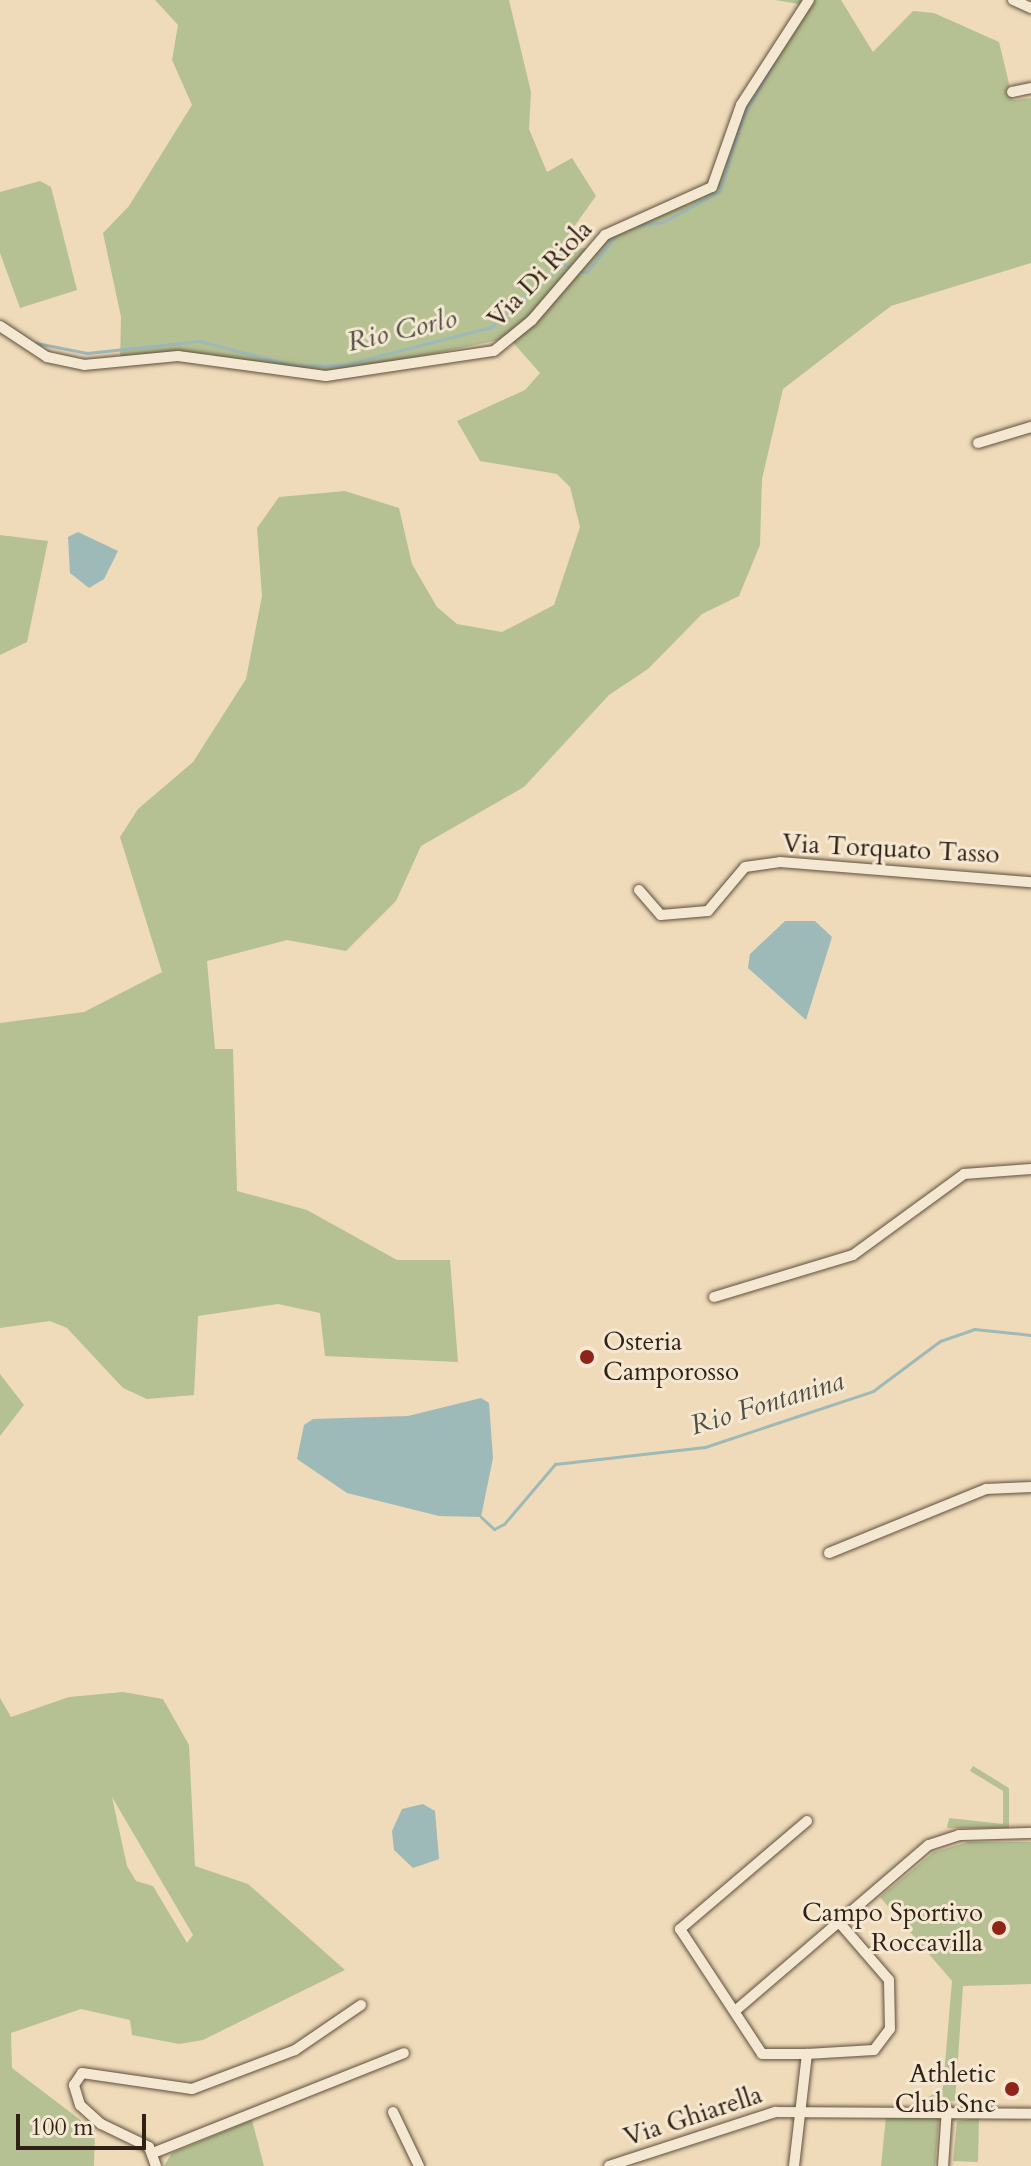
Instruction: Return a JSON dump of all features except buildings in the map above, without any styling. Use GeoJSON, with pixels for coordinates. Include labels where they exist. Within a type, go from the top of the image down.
{"type":"FeatureCollection","features":[{"type":"Feature","properties":{"kind":"street","name":"Via Di Riola"},"geometry":{"type":"LineString","coordinates":[[0,326],[72,364],[178,356],[326,376],[494,351],[532,320],[574,269],[627,221],[712,187],[741,105],[809,0]]}},
{"type":"Feature","properties":{"kind":"street"},"geometry":{"type":"LineString","coordinates":[[1013,0],[1031,8]]}},
{"type":"Feature","properties":{"kind":"street"},"geometry":{"type":"LineString","coordinates":[[1012,92],[1031,88]]}},
{"type":"Feature","properties":{"kind":"street"},"geometry":{"type":"LineString","coordinates":[[978,443],[1031,427]]}},
{"type":"Feature","properties":{"kind":"street","name":"Via Torquato Tasso"},"geometry":{"type":"LineString","coordinates":[[639,890],[661,915],[708,911],[745,867],[780,862],[1031,882]]}},
{"type":"Feature","properties":{"kind":"street"},"geometry":{"type":"LineString","coordinates":[[714,1297],[853,1255],[964,1174],[1031,1169]]}},
{"type":"Feature","properties":{"kind":"street"},"geometry":{"type":"LineString","coordinates":[[829,1553],[986,1489],[1031,1487]]}},
{"type":"Feature","properties":{"kind":"street"},"geometry":{"type":"LineString","coordinates":[[807,1821],[680,1929],[766,2056],[874,2050],[889,2036],[889,1980],[839,1922]]}},
{"type":"Feature","properties":{"kind":"street"},"geometry":{"type":"LineString","coordinates":[[735,2011],[939,1840],[1031,1833]]}},
{"type":"Feature","properties":{"kind":"street"},"geometry":{"type":"LineString","coordinates":[[156,2166],[153,2153],[86,2112],[74,2091],[82,2073],[192,2089],[295,2050],[361,2005]]}},
{"type":"Feature","properties":{"kind":"street"},"geometry":{"type":"LineString","coordinates":[[153,2153],[404,2053]]}},
{"type":"Feature","properties":{"kind":"street"},"geometry":{"type":"LineString","coordinates":[[794,2166],[807,2054]]}},
{"type":"Feature","properties":{"kind":"street","name":"Via Ghiarella"},"geometry":{"type":"LineString","coordinates":[[609,2166],[736,2120],[801,2109],[947,2109],[1031,2114]]}},
{"type":"Feature","properties":{"kind":"street"},"geometry":{"type":"LineString","coordinates":[[943,2166],[947,2109]]}},
{"type":"Feature","properties":{"kind":"street"},"geometry":{"type":"LineString","coordinates":[[393,2112],[419,2166]]}},
{"type":"Feature","properties":{"kind":"green space"},"geometry":{"type":"Polygon","coordinates":[[[155,0],[509,0],[531,92],[529,129],[547,172],[572,158],[596,196],[558,249],[593,248],[626,220],[689,204],[720,180],[754,85],[805,5],[775,0],[841,0],[873,52],[913,11],[934,13],[999,42],[1013,100],[1031,98],[1031,263],[891,306],[783,389],[762,479],[760,545],[739,596],[702,614],[648,669],[609,695],[524,787],[421,846],[396,901],[346,951],[287,940],[207,961],[215,1049],[233,1049],[237,1191],[307,1210],[397,1260],[450,1260],[458,1362],[325,1356],[320,1313],[278,1304],[198,1316],[194,1395],[147,1399],[123,1388],[67,1328],[50,1321],[0,1328],[0,1023],[84,1012],[162,972],[120,837],[138,809],[193,762],[246,679],[262,596],[257,528],[279,497],[345,491],[399,508],[412,564],[437,607],[457,624],[502,632],[554,605],[580,527],[570,487],[557,474],[480,461],[457,421],[525,390],[540,373],[509,338],[325,376],[207,354],[120,364],[121,317],[103,233],[129,206],[192,105],[172,60],[178,25],[155,0]]]}},
{"type":"Feature","properties":{"kind":"green space"},"geometry":{"type":"Polygon","coordinates":[[[40,181],[51,187],[77,290],[20,308],[0,253],[0,192],[40,181]]]}},
{"type":"Feature","properties":{"kind":"green space"},"geometry":{"type":"Polygon","coordinates":[[[0,535],[48,541],[27,642],[0,655],[0,535]]]}},
{"type":"Feature","properties":{"kind":"green space"},"geometry":{"type":"Polygon","coordinates":[[[0,1374],[24,1405],[0,1436],[0,1374]]]}},
{"type":"Feature","properties":{"kind":"green space"},"geometry":{"type":"Polygon","coordinates":[[[123,1692],[163,1699],[189,1745],[195,1866],[248,1884],[345,1970],[203,2040],[179,2044],[132,2035],[130,2020],[81,2009],[11,2033],[12,2068],[95,2131],[94,2166],[0,2166],[0,1698],[11,1717],[69,1697],[123,1692]],[[112,1797],[127,1866],[136,1881],[153,1886],[187,1943],[193,1935],[112,1797]]]}},
{"type":"Feature","properties":{"kind":"green space"},"geometry":{"type":"Polygon","coordinates":[[[973,1766],[1009,1788],[1009,1828],[947,1828],[949,1818],[1003,1824],[1003,1791],[970,1771],[973,1766]]]}},
{"type":"Feature","properties":{"kind":"green space"},"geometry":{"type":"Polygon","coordinates":[[[968,1842],[1031,1842],[1031,1984],[963,1986],[955,2101],[924,2100],[943,2088],[952,1981],[880,1897],[934,1852],[968,1842]]]}},
{"type":"Feature","properties":{"kind":"green space"},"geometry":{"type":"Polygon","coordinates":[[[886,2116],[939,2117],[935,2166],[881,2166],[886,2116]]]}},
{"type":"Feature","properties":{"kind":"green space"},"geometry":{"type":"Polygon","coordinates":[[[979,2118],[978,2162],[953,2161],[957,2121],[979,2118]]]}},
{"type":"Feature","properties":{"kind":"green space"},"geometry":{"type":"Polygon","coordinates":[[[252,2120],[264,2166],[164,2166],[172,2153],[252,2120]]]}},
{"type":"Feature","properties":{"kind":"water"},"geometry":{"type":"Polygon","coordinates":[[[78,532],[118,551],[104,579],[89,588],[70,573],[68,537],[78,532]]]}},
{"type":"Feature","properties":{"kind":"water"},"geometry":{"type":"Polygon","coordinates":[[[785,921],[815,921],[832,937],[806,1020],[748,968],[750,954],[785,921]]]}},
{"type":"Feature","properties":{"kind":"water"},"geometry":{"type":"Polygon","coordinates":[[[481,1398],[489,1403],[493,1458],[481,1517],[439,1516],[347,1493],[297,1459],[304,1425],[313,1419],[408,1416],[481,1398]]]}},
{"type":"Feature","properties":{"kind":"water"},"geometry":{"type":"Polygon","coordinates":[[[423,1804],[435,1811],[439,1859],[413,1868],[394,1850],[392,1831],[402,1809],[423,1804]]]}},
{"type":"Feature","properties":{"kind":"waterway","name":"Rio Corlo"},"geometry":{"type":"LineString","coordinates":[[638,225],[663,222],[720,191],[742,119],[774,62]]}},
{"type":"Feature","properties":{"kind":"waterway","name":"Rio Corlo"},"geometry":{"type":"LineString","coordinates":[[579,272],[587,272],[616,235]]}},
{"type":"Feature","properties":{"kind":"waterway","name":"Rio Corlo"},"geometry":{"type":"LineString","coordinates":[[36,343],[87,353],[199,341],[296,366],[343,365],[491,327],[563,264],[572,268]]}},
{"type":"Feature","properties":{"kind":"waterway","name":"Rio Fontanina"},"geometry":{"type":"LineString","coordinates":[[481,1517],[494,1529],[504,1524],[555,1464],[705,1447],[873,1391],[940,1341],[974,1329],[1031,1335]]}},
{"type":"Feature","properties":{"kind":"place","name":"Osteria Camporosso"},"geometry":{"type":"Point","coordinates":[587,1357]}},
{"type":"Feature","properties":{"kind":"place","name":"Campo Sportivo Roccavilla"},"geometry":{"type":"Point","coordinates":[999,1928]}},
{"type":"Feature","properties":{"kind":"place","name":"Athletic Club Snc"},"geometry":{"type":"Point","coordinates":[1012,2089]}}]}
